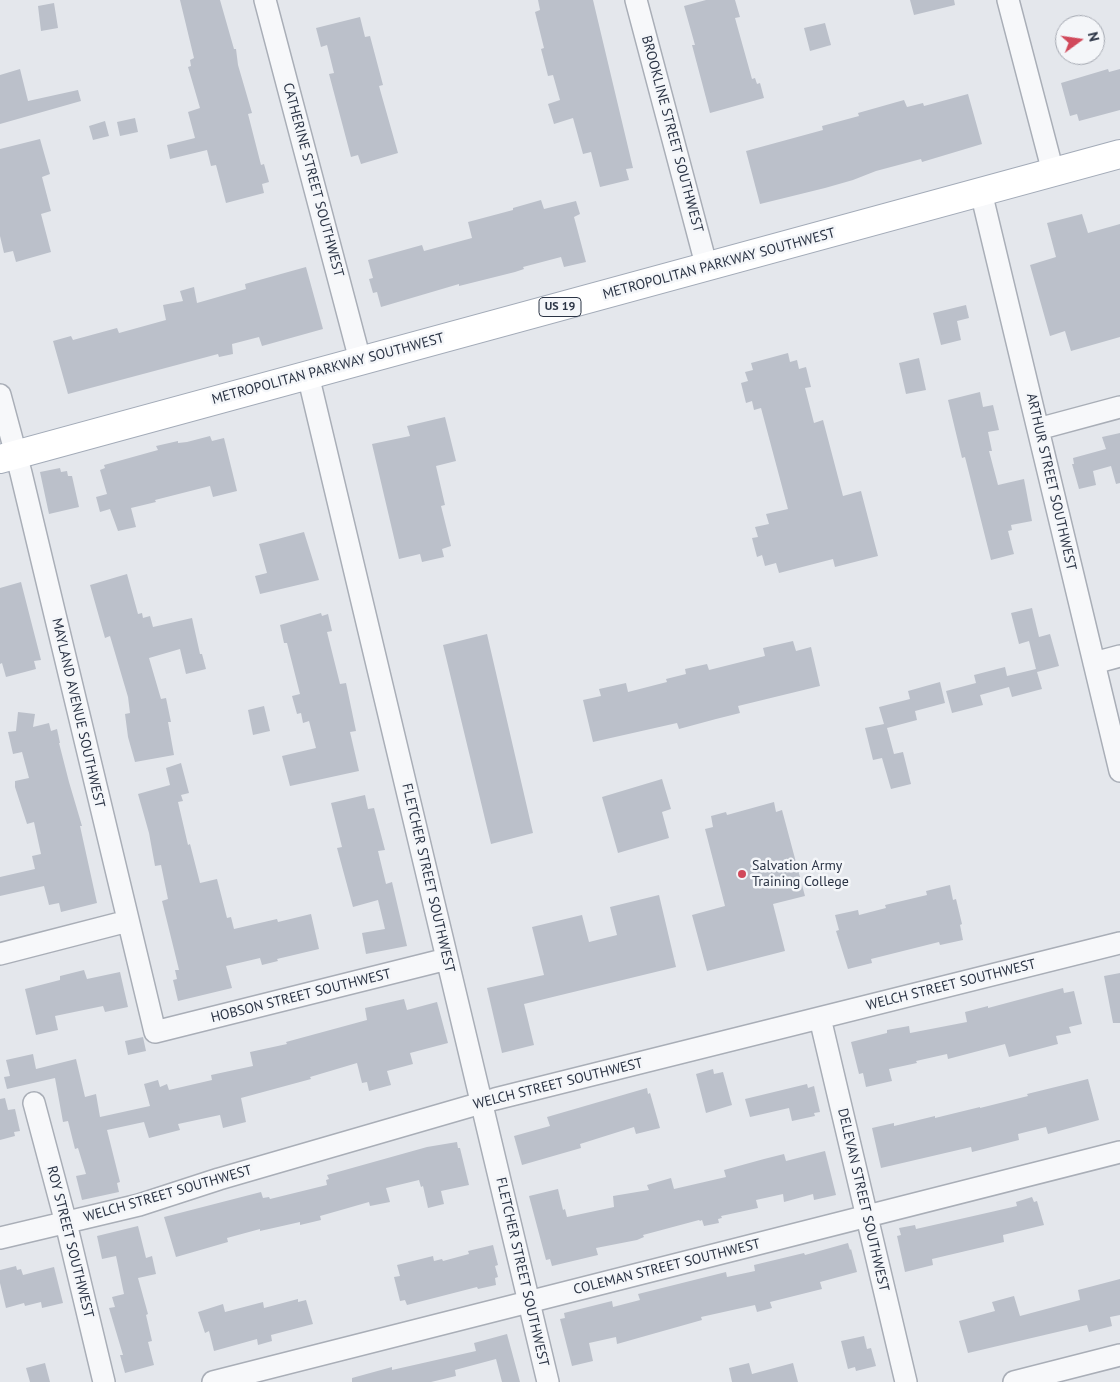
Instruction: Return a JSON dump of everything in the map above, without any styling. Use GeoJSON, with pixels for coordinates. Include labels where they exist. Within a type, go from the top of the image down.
{"type":"FeatureCollection","features":[{"type":"Feature","properties":{"kind":"main road","name":"METROPOLITAN PARKWAY SOUTHWEST"},"geometry":{"type":"LineString","coordinates":[[8,456],[707,268],[1120,154]]}},
{"type":"Feature","properties":{"kind":"street","name":"CATHERINE STREET SOUTHWEST"},"geometry":{"type":"LineString","coordinates":[[265,0],[360,360]]}},
{"type":"Feature","properties":{"kind":"street","name":"BROOKLINE STREET SOUTHWEST"},"geometry":{"type":"LineString","coordinates":[[636,0],[707,268]]}},
{"type":"Feature","properties":{"kind":"street"},"geometry":{"type":"LineString","coordinates":[[1008,0],[1054,172]]}},
{"type":"Feature","properties":{"kind":"street","name":"ARTHUR STREET SOUTHWEST"},"geometry":{"type":"LineString","coordinates":[[981,192],[1120,771]]}},
{"type":"Feature","properties":{"kind":"street","name":"FLETCHER STREET SOUTHWEST"},"geometry":{"type":"LineString","coordinates":[[308,375],[548,1382]]}},
{"type":"Feature","properties":{"kind":"street","name":"MAYLAND AVENUE SOUTHWEST"},"geometry":{"type":"LineString","coordinates":[[0,395],[8,456],[155,1032]]}},
{"type":"Feature","properties":{"kind":"street"},"geometry":{"type":"LineString","coordinates":[[1038,429],[1120,407]]}},
{"type":"Feature","properties":{"kind":"street"},"geometry":{"type":"LineString","coordinates":[[1094,663],[1120,656]]}},
{"type":"Feature","properties":{"kind":"street"},"geometry":{"type":"LineString","coordinates":[[0,954],[128,921]]}},
{"type":"Feature","properties":{"kind":"street","name":"WELCH STREET SOUTHWEST"},"geometry":{"type":"LineString","coordinates":[[0,1238],[139,1205],[219,1179],[481,1103],[1120,943]]}},
{"type":"Feature","properties":{"kind":"street","name":"HOBSON STREET SOUTHWEST"},"geometry":{"type":"LineString","coordinates":[[155,1032],[447,959]]}},
{"type":"Feature","properties":{"kind":"street","name":"DELEVAN STREET SOUTHWEST"},"geometry":{"type":"LineString","coordinates":[[820,1018],[906,1382]]}},
{"type":"Feature","properties":{"kind":"street","name":"ROY STREET SOUTHWEST"},"geometry":{"type":"LineString","coordinates":[[34,1103],[66,1223],[104,1382]]}},
{"type":"Feature","properties":{"kind":"street","name":"COLEMAN STREET SOUTHWEST"},"geometry":{"type":"LineString","coordinates":[[213,1382],[1120,1152]]}},
{"type":"Feature","properties":{"kind":"street"},"geometry":{"type":"LineString","coordinates":[[1014,1382],[1120,1355]]}},
{"type":"Feature","properties":{"kind":"building"},"geometry":{"type":"Polygon","coordinates":[[[180,0],[220,0],[234,49],[236,49],[238,65],[252,113],[248,114],[261,165],[264,164],[269,182],[262,184],[264,193],[226,203],[216,165],[211,166],[207,150],[170,159],[167,145],[195,138],[188,112],[200,108],[188,67],[191,66],[190,60],[194,58],[180,0]]]}},
{"type":"Feature","properties":{"kind":"building"},"geometry":{"type":"Polygon","coordinates":[[[538,0],[593,0],[633,168],[626,169],[629,180],[600,187],[591,152],[583,154],[573,118],[554,124],[548,104],[560,100],[553,75],[548,76],[541,49],[544,48],[535,12],[540,10],[538,0]]]}},
{"type":"Feature","properties":{"kind":"building"},"geometry":{"type":"Polygon","coordinates":[[[706,0],[735,0],[740,17],[735,18],[752,79],[755,78],[757,84],[760,83],[764,98],[710,113],[684,6],[706,0]]]}},
{"type":"Feature","properties":{"kind":"building"},"geometry":{"type":"Polygon","coordinates":[[[910,0],[954,0],[955,5],[914,15],[910,0]]]}},
{"type":"Feature","properties":{"kind":"building"},"geometry":{"type":"Polygon","coordinates":[[[54,3],[58,28],[41,31],[38,6],[54,3]]]}},
{"type":"Feature","properties":{"kind":"building"},"geometry":{"type":"Polygon","coordinates":[[[360,17],[365,37],[370,36],[383,85],[379,86],[398,153],[361,164],[358,155],[351,157],[329,74],[334,73],[327,45],[321,47],[316,28],[360,17]]]}},
{"type":"Feature","properties":{"kind":"building"},"geometry":{"type":"Polygon","coordinates":[[[825,23],[831,45],[810,51],[804,28],[825,23]]]}},
{"type":"Feature","properties":{"kind":"building"},"geometry":{"type":"Polygon","coordinates":[[[20,69],[28,101],[78,90],[81,101],[0,124],[0,75],[20,69]]]}},
{"type":"Feature","properties":{"kind":"building"},"geometry":{"type":"Polygon","coordinates":[[[1108,69],[1109,72],[1120,69],[1120,110],[1079,121],[1077,114],[1070,116],[1061,83],[1108,69]]]}},
{"type":"Feature","properties":{"kind":"building"},"geometry":{"type":"Polygon","coordinates":[[[968,94],[982,144],[922,162],[921,159],[876,171],[825,188],[760,204],[746,151],[823,130],[822,126],[859,116],[858,113],[904,100],[907,107],[923,103],[924,106],[968,94]]]}},
{"type":"Feature","properties":{"kind":"building"},"geometry":{"type":"Polygon","coordinates":[[[135,118],[138,132],[120,136],[117,122],[135,118]]]}},
{"type":"Feature","properties":{"kind":"building"},"geometry":{"type":"Polygon","coordinates":[[[105,121],[109,136],[93,140],[89,126],[105,121]]]}},
{"type":"Feature","properties":{"kind":"building"},"geometry":{"type":"Polygon","coordinates":[[[40,139],[50,174],[42,177],[51,211],[41,214],[51,252],[16,262],[13,251],[4,253],[0,236],[0,149],[40,139]]]}},
{"type":"Feature","properties":{"kind":"building"},"geometry":{"type":"Polygon","coordinates":[[[541,200],[544,209],[576,201],[580,214],[574,217],[586,262],[564,267],[561,257],[523,267],[524,269],[515,272],[459,286],[459,284],[381,307],[377,292],[373,293],[369,279],[373,278],[368,260],[422,245],[424,251],[472,238],[468,222],[541,200]]]}},
{"type":"Feature","properties":{"kind":"building"},"geometry":{"type":"Polygon","coordinates":[[[1082,214],[1088,233],[1120,224],[1120,337],[1071,351],[1065,331],[1050,336],[1030,265],[1056,257],[1047,223],[1082,214]]]}},
{"type":"Feature","properties":{"kind":"building"},"geometry":{"type":"Polygon","coordinates":[[[306,267],[323,329],[262,346],[259,337],[232,344],[233,354],[219,357],[218,354],[68,394],[53,341],[71,336],[73,340],[117,328],[119,333],[166,320],[163,305],[183,301],[180,291],[194,287],[197,303],[246,289],[245,284],[306,267]]]}},
{"type":"Feature","properties":{"kind":"building"},"geometry":{"type":"Polygon","coordinates":[[[966,305],[969,318],[957,321],[961,340],[941,345],[933,313],[966,305]]]}},
{"type":"Feature","properties":{"kind":"building"},"geometry":{"type":"Polygon","coordinates":[[[788,353],[790,362],[797,360],[799,369],[806,367],[811,387],[805,388],[814,423],[823,420],[843,496],[861,491],[878,556],[835,567],[833,559],[779,573],[776,563],[765,566],[762,555],[757,557],[752,538],[758,537],[755,527],[769,524],[766,514],[788,509],[761,408],[754,410],[752,401],[746,403],[741,383],[748,381],[745,372],[753,370],[751,363],[788,353]]]}},
{"type":"Feature","properties":{"kind":"building"},"geometry":{"type":"Polygon","coordinates":[[[919,358],[926,390],[906,394],[899,363],[919,358]]]}},
{"type":"Feature","properties":{"kind":"building"},"geometry":{"type":"Polygon","coordinates":[[[980,392],[983,407],[993,405],[999,430],[988,432],[992,451],[989,451],[998,485],[1024,479],[1032,521],[1011,525],[1012,530],[1008,531],[1014,554],[991,560],[965,457],[962,458],[948,400],[980,392]]]}},
{"type":"Feature","properties":{"kind":"building"},"geometry":{"type":"Polygon","coordinates":[[[445,417],[456,461],[436,466],[445,505],[441,506],[451,546],[442,549],[444,557],[422,562],[420,554],[399,559],[372,444],[410,436],[407,426],[445,417]]]}},
{"type":"Feature","properties":{"kind":"building"},"geometry":{"type":"Polygon","coordinates":[[[1120,433],[1120,483],[1116,484],[1111,466],[1093,471],[1096,485],[1079,489],[1072,464],[1074,464],[1073,458],[1106,449],[1102,437],[1120,433]]]}},
{"type":"Feature","properties":{"kind":"building"},"geometry":{"type":"Polygon","coordinates":[[[210,436],[212,441],[224,438],[237,491],[213,497],[210,486],[131,508],[136,527],[118,531],[110,509],[100,512],[96,497],[107,494],[100,470],[105,468],[104,465],[158,450],[156,446],[178,441],[178,443],[187,442],[210,436]]]}},
{"type":"Feature","properties":{"kind":"building"},"geometry":{"type":"Polygon","coordinates":[[[60,468],[61,472],[67,471],[68,476],[72,476],[79,507],[49,514],[40,472],[60,468]]]}},
{"type":"Feature","properties":{"kind":"building"},"geometry":{"type":"Polygon","coordinates":[[[304,532],[319,580],[260,594],[255,576],[267,573],[259,544],[304,532]]]}},
{"type":"Feature","properties":{"kind":"building"},"geometry":{"type":"Polygon","coordinates":[[[127,574],[138,614],[142,613],[143,618],[150,616],[153,627],[192,618],[200,654],[202,654],[206,669],[186,674],[180,649],[149,658],[161,699],[166,698],[171,722],[168,722],[174,755],[135,762],[128,737],[125,714],[130,713],[128,697],[110,636],[105,638],[90,585],[127,574]]]}},
{"type":"Feature","properties":{"kind":"building"},"geometry":{"type":"Polygon","coordinates":[[[21,582],[41,660],[34,661],[36,669],[6,677],[2,663],[0,664],[0,588],[21,582]]]}},
{"type":"Feature","properties":{"kind":"building"},"geometry":{"type":"Polygon","coordinates":[[[1032,608],[1039,637],[1050,634],[1059,666],[1037,672],[1042,689],[1012,697],[1009,687],[980,695],[983,705],[952,713],[946,691],[976,683],[974,675],[1005,667],[1007,676],[1036,669],[1029,641],[1019,644],[1011,613],[1032,608]]]}},
{"type":"Feature","properties":{"kind":"building"},"geometry":{"type":"Polygon","coordinates":[[[321,613],[322,616],[328,614],[332,631],[327,632],[340,684],[346,683],[356,731],[350,732],[359,771],[290,786],[282,756],[316,748],[309,721],[303,723],[301,713],[297,714],[292,696],[300,694],[287,643],[284,643],[280,625],[321,613]]]}},
{"type":"Feature","properties":{"kind":"building"},"geometry":{"type":"Polygon","coordinates":[[[487,634],[533,833],[491,844],[443,645],[487,634]]]}},
{"type":"Feature","properties":{"kind":"building"},"geometry":{"type":"Polygon","coordinates":[[[793,641],[796,651],[811,647],[820,686],[738,706],[740,713],[679,729],[677,723],[593,742],[583,700],[601,696],[599,689],[626,683],[628,692],[667,682],[666,679],[686,674],[685,669],[707,664],[709,670],[765,656],[763,648],[793,641]]]}},
{"type":"Feature","properties":{"kind":"building"},"geometry":{"type":"Polygon","coordinates":[[[940,682],[945,703],[915,711],[917,720],[887,728],[894,754],[903,752],[911,784],[891,789],[882,758],[873,760],[865,728],[884,724],[879,707],[910,699],[908,691],[940,682]]]}},
{"type":"Feature","properties":{"kind":"building"},"geometry":{"type":"Polygon","coordinates":[[[264,706],[270,731],[253,735],[248,710],[264,706]]]}},
{"type":"Feature","properties":{"kind":"building"},"geometry":{"type":"Polygon","coordinates":[[[18,712],[35,714],[33,727],[49,723],[51,731],[57,729],[69,782],[82,826],[80,826],[97,903],[61,912],[59,903],[49,905],[44,886],[0,896],[0,877],[35,869],[32,856],[41,854],[34,822],[27,824],[15,787],[15,781],[29,778],[22,752],[13,754],[8,732],[16,731],[18,712]]]}},
{"type":"Feature","properties":{"kind":"building"},"geometry":{"type":"Polygon","coordinates":[[[181,763],[189,793],[181,795],[183,801],[178,802],[188,845],[190,844],[200,883],[217,879],[227,918],[231,917],[234,929],[277,919],[278,922],[311,914],[319,949],[277,959],[278,961],[262,965],[260,958],[226,966],[232,988],[178,1001],[173,980],[177,979],[175,970],[179,970],[162,901],[168,899],[161,865],[155,866],[149,833],[138,794],[170,785],[166,768],[181,763]]]}},
{"type":"Feature","properties":{"kind":"building"},"geometry":{"type":"Polygon","coordinates":[[[662,779],[671,809],[662,812],[669,838],[618,853],[602,797],[662,779]]]}},
{"type":"Feature","properties":{"kind":"building"},"geometry":{"type":"Polygon","coordinates":[[[365,795],[368,809],[374,808],[385,850],[378,851],[386,884],[392,882],[407,946],[366,954],[362,933],[385,929],[378,900],[353,907],[337,848],[342,847],[331,803],[365,795]]]}},
{"type":"Feature","properties":{"kind":"building"},"geometry":{"type":"Polygon","coordinates":[[[774,802],[776,812],[782,810],[805,896],[773,904],[785,951],[707,971],[692,915],[725,906],[705,829],[713,827],[711,816],[726,812],[727,815],[774,802]]]}},
{"type":"Feature","properties":{"kind":"building"},"geometry":{"type":"Polygon","coordinates":[[[950,885],[953,900],[956,899],[962,924],[960,925],[963,940],[940,945],[939,942],[871,959],[872,963],[848,969],[836,931],[839,930],[835,915],[858,910],[859,915],[886,908],[885,905],[927,895],[926,891],[950,885]]]}},
{"type":"Feature","properties":{"kind":"building"},"geometry":{"type":"Polygon","coordinates":[[[659,895],[676,967],[524,1004],[534,1045],[502,1053],[487,988],[544,975],[532,927],[582,915],[589,942],[617,935],[610,907],[659,895]]]}},
{"type":"Feature","properties":{"kind":"building"},"geometry":{"type":"Polygon","coordinates":[[[84,970],[87,979],[120,972],[128,1007],[105,1012],[103,1006],[55,1016],[58,1030],[36,1035],[25,989],[60,980],[60,976],[84,970]]]}},
{"type":"Feature","properties":{"kind":"building"},"geometry":{"type":"Polygon","coordinates":[[[1120,973],[1120,1023],[1113,1023],[1104,976],[1120,973]]]}},
{"type":"Feature","properties":{"kind":"building"},"geometry":{"type":"Polygon","coordinates":[[[1063,988],[1064,993],[1074,991],[1082,1024],[1069,1027],[1071,1033],[1056,1036],[1058,1044],[1009,1057],[1005,1044],[948,1059],[947,1054],[889,1069],[892,1081],[866,1087],[863,1073],[859,1074],[851,1042],[887,1033],[887,1030],[909,1026],[910,1033],[967,1022],[965,1012],[988,1006],[988,1008],[1063,988]]]}},
{"type":"Feature","properties":{"kind":"building"},"geometry":{"type":"Polygon","coordinates":[[[404,999],[407,1010],[437,1002],[448,1043],[410,1053],[413,1064],[387,1071],[391,1085],[369,1091],[367,1082],[362,1083],[357,1063],[310,1077],[311,1079],[241,1098],[246,1122],[223,1128],[220,1115],[178,1124],[180,1130],[149,1138],[144,1122],[107,1130],[120,1182],[117,1183],[119,1192],[82,1200],[76,1176],[86,1174],[78,1148],[75,1149],[68,1121],[63,1122],[55,1078],[7,1089],[4,1077],[10,1076],[6,1060],[33,1054],[36,1069],[76,1059],[85,1097],[96,1094],[100,1117],[150,1106],[144,1084],[158,1080],[160,1087],[167,1084],[169,1090],[212,1080],[211,1075],[253,1066],[250,1052],[287,1044],[286,1042],[367,1020],[365,1008],[404,999]]]}},
{"type":"Feature","properties":{"kind":"building"},"geometry":{"type":"Polygon","coordinates":[[[143,1037],[146,1051],[128,1055],[125,1041],[143,1037]]]}},
{"type":"Feature","properties":{"kind":"building"},"geometry":{"type":"Polygon","coordinates":[[[713,1069],[714,1074],[723,1072],[732,1105],[706,1113],[696,1074],[713,1069]]]}},
{"type":"Feature","properties":{"kind":"building"},"geometry":{"type":"Polygon","coordinates":[[[1088,1079],[1099,1120],[1048,1134],[1046,1127],[1018,1134],[1019,1140],[972,1152],[971,1147],[881,1168],[872,1128],[894,1123],[894,1126],[980,1108],[1088,1079]]]}},
{"type":"Feature","properties":{"kind":"building"},"geometry":{"type":"Polygon","coordinates":[[[807,1084],[808,1088],[814,1086],[820,1112],[814,1113],[815,1116],[792,1121],[789,1108],[750,1117],[745,1099],[807,1084]]]}},
{"type":"Feature","properties":{"kind":"building"},"geometry":{"type":"Polygon","coordinates":[[[647,1088],[660,1128],[636,1134],[634,1127],[580,1144],[581,1148],[522,1165],[514,1136],[550,1126],[547,1117],[647,1088]]]}},
{"type":"Feature","properties":{"kind":"building"},"geometry":{"type":"Polygon","coordinates":[[[5,1098],[8,1110],[15,1109],[20,1131],[14,1132],[15,1136],[0,1140],[0,1099],[5,1098]]]}},
{"type":"Feature","properties":{"kind":"building"},"geometry":{"type":"Polygon","coordinates":[[[457,1142],[469,1185],[441,1191],[444,1204],[428,1208],[423,1186],[421,1187],[419,1180],[386,1188],[390,1202],[370,1206],[369,1202],[320,1216],[321,1220],[300,1225],[300,1222],[260,1231],[260,1229],[227,1238],[228,1242],[176,1257],[164,1217],[261,1192],[263,1198],[269,1197],[270,1199],[327,1185],[326,1180],[329,1179],[327,1175],[427,1147],[457,1142]]]}},
{"type":"Feature","properties":{"kind":"building"},"geometry":{"type":"Polygon","coordinates":[[[825,1151],[836,1195],[814,1200],[813,1194],[784,1202],[783,1194],[756,1200],[758,1208],[721,1216],[722,1218],[718,1219],[719,1223],[704,1226],[702,1220],[699,1220],[643,1235],[644,1237],[637,1240],[596,1248],[598,1255],[552,1266],[550,1259],[546,1260],[529,1196],[558,1189],[563,1210],[565,1209],[567,1217],[614,1207],[613,1196],[649,1190],[647,1185],[671,1178],[674,1189],[726,1177],[724,1170],[764,1159],[784,1154],[786,1161],[825,1151]]]}},
{"type":"Feature","properties":{"kind":"building"},"geometry":{"type":"Polygon","coordinates":[[[1032,1197],[1034,1202],[1037,1201],[1044,1225],[1003,1235],[1004,1242],[932,1259],[933,1265],[905,1272],[897,1236],[901,1235],[899,1228],[915,1225],[916,1229],[1017,1206],[1016,1202],[1032,1197]]]}},
{"type":"Feature","properties":{"kind":"building"},"geometry":{"type":"Polygon","coordinates":[[[138,1226],[146,1258],[152,1256],[156,1274],[138,1278],[148,1314],[146,1315],[152,1341],[148,1342],[154,1365],[125,1373],[120,1355],[123,1355],[109,1308],[115,1307],[112,1297],[124,1294],[116,1256],[102,1259],[97,1236],[138,1226]]]}},
{"type":"Feature","properties":{"kind":"building"},"geometry":{"type":"Polygon","coordinates":[[[848,1243],[857,1272],[820,1282],[822,1289],[770,1302],[772,1308],[757,1312],[755,1305],[701,1317],[702,1320],[617,1344],[616,1337],[589,1343],[593,1361],[572,1366],[560,1319],[565,1318],[564,1313],[612,1301],[613,1307],[640,1300],[638,1294],[726,1272],[727,1277],[755,1271],[754,1265],[804,1253],[805,1255],[848,1243]]]}},
{"type":"Feature","properties":{"kind":"building"},"geometry":{"type":"Polygon","coordinates":[[[493,1245],[498,1265],[495,1266],[498,1277],[495,1278],[496,1285],[478,1289],[477,1287],[407,1305],[405,1300],[400,1301],[394,1277],[400,1276],[397,1265],[433,1256],[434,1261],[442,1259],[443,1261],[469,1254],[468,1251],[493,1245]]]}},
{"type":"Feature","properties":{"kind":"building"},"geometry":{"type":"Polygon","coordinates":[[[16,1266],[17,1270],[21,1269],[23,1275],[54,1267],[63,1303],[42,1308],[41,1302],[25,1306],[24,1303],[6,1308],[0,1283],[0,1270],[16,1266]]]}},
{"type":"Feature","properties":{"kind":"building"},"geometry":{"type":"Polygon","coordinates":[[[1120,1279],[1120,1315],[1110,1317],[1112,1326],[1089,1332],[1087,1325],[968,1353],[959,1321],[995,1311],[992,1302],[1014,1296],[1020,1316],[1080,1300],[1078,1290],[1120,1279]]]}},
{"type":"Feature","properties":{"kind":"building"},"geometry":{"type":"Polygon","coordinates":[[[298,1299],[298,1302],[306,1300],[313,1324],[271,1335],[272,1341],[258,1345],[257,1339],[214,1351],[209,1331],[205,1333],[198,1312],[223,1304],[225,1312],[263,1302],[264,1308],[298,1299]]]}},
{"type":"Feature","properties":{"kind":"building"},"geometry":{"type":"Polygon","coordinates":[[[507,1334],[520,1382],[502,1382],[496,1359],[455,1370],[456,1376],[431,1382],[352,1382],[352,1378],[392,1367],[392,1370],[476,1351],[474,1343],[507,1334]]]}},
{"type":"Feature","properties":{"kind":"building"},"geometry":{"type":"Polygon","coordinates":[[[864,1336],[867,1349],[871,1348],[876,1366],[856,1371],[855,1367],[848,1369],[841,1341],[864,1336]]]}},
{"type":"Feature","properties":{"kind":"building"},"geometry":{"type":"Polygon","coordinates":[[[45,1363],[50,1382],[30,1382],[26,1368],[45,1363]]]}},
{"type":"Feature","properties":{"kind":"building"},"geometry":{"type":"Polygon","coordinates":[[[749,1363],[752,1374],[793,1363],[798,1382],[732,1382],[729,1368],[749,1363]]]}},
{"type":"Feature","properties":{"kind":"place","name":"Salvation Army Training College"},"geometry":{"type":"Point","coordinates":[742,874]}}]}
